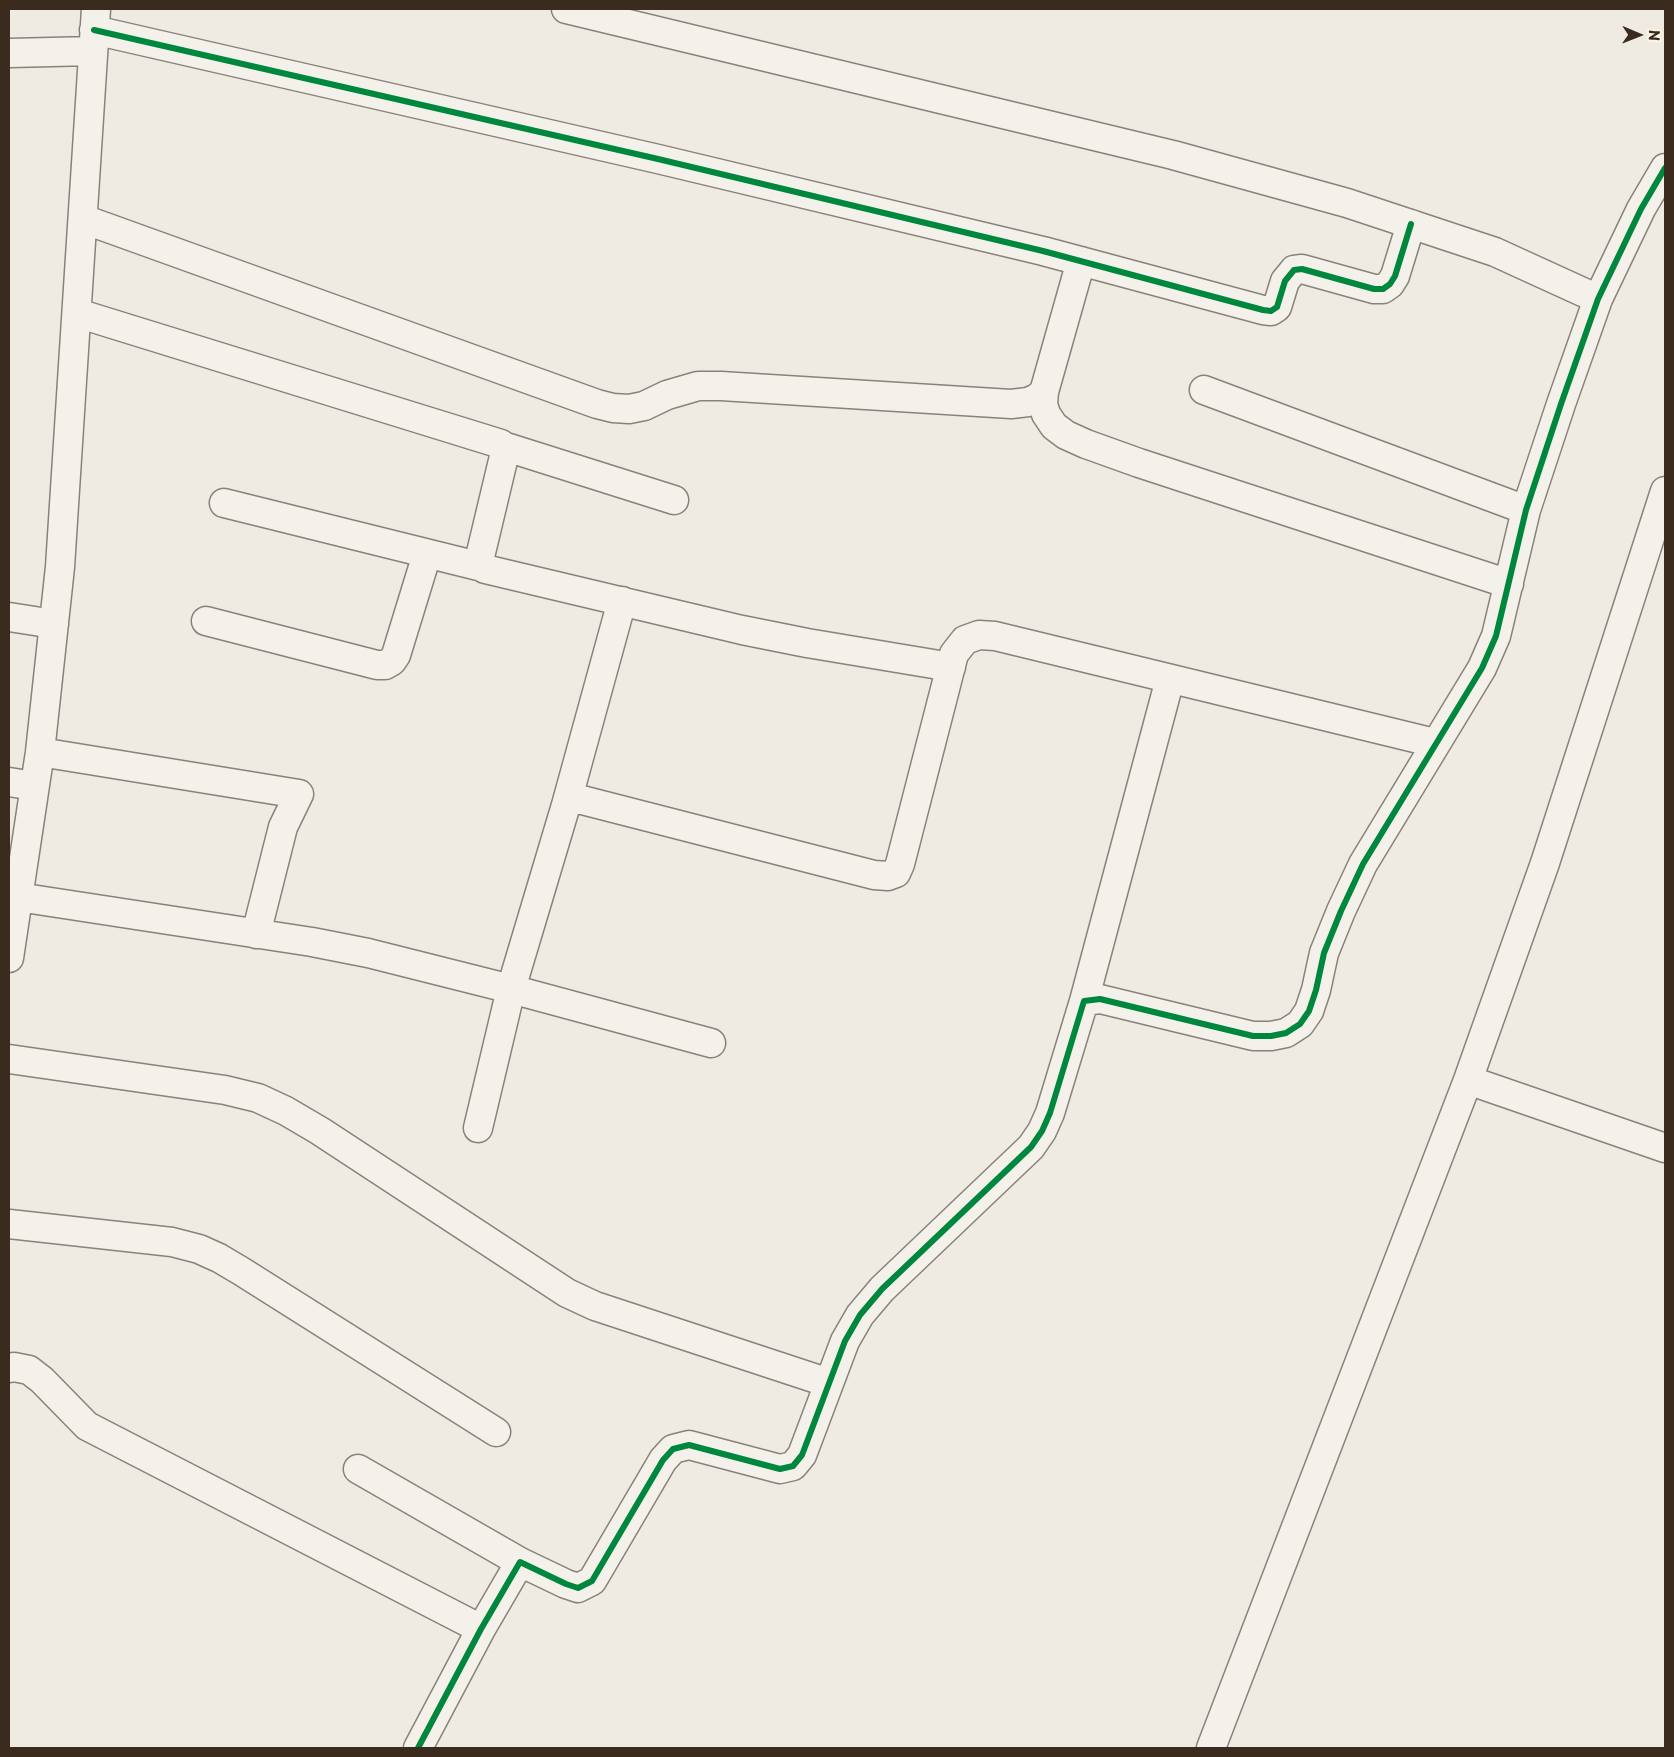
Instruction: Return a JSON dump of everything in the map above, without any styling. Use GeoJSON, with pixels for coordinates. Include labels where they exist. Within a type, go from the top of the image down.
{"type":"FeatureCollection","features":[{"type":"Feature","properties":{"kind":"street"},"geometry":{"type":"LineString","coordinates":[[566,9],[1173,155],[1347,203],[1495,252],[1598,299]]}},
{"type":"Feature","properties":{"kind":"street"},"geometry":{"type":"LineString","coordinates":[[9,53],[94,30],[658,159],[1081,261],[1263,310],[1271,310],[1277,306],[1285,281],[1294,270],[1302,269],[1374,289],[1383,289],[1390,284],[1395,276],[1411,224]]}},
{"type":"Feature","properties":{"kind":"street"},"geometry":{"type":"LineString","coordinates":[[9,958],[18,897],[22,784],[40,752],[60,567],[94,30]]}},
{"type":"Feature","properties":{"kind":"street"},"geometry":{"type":"LineString","coordinates":[[1084,1001],[1100,999],[1253,1036],[1271,1036],[1286,1033],[1300,1024],[1309,1011],[1316,990],[1324,953],[1363,864],[1482,668],[1496,636],[1526,510],[1598,299],[1641,209],[1665,168]]}},
{"type":"Feature","properties":{"kind":"street"},"geometry":{"type":"LineString","coordinates":[[83,219],[597,404],[613,408],[628,409],[644,406],[667,395],[698,386],[1011,404],[1028,402],[1044,392]]}},
{"type":"Feature","properties":{"kind":"street"},"geometry":{"type":"LineString","coordinates":[[1081,261],[1044,392],[1043,404],[1046,414],[1054,426],[1066,435],[1086,444],[1139,463],[1509,584]]}},
{"type":"Feature","properties":{"kind":"street"},"geometry":{"type":"LineString","coordinates":[[77,313],[674,500]]}},
{"type":"Feature","properties":{"kind":"street"},"geometry":{"type":"LineString","coordinates":[[1204,390],[1526,510]]}},
{"type":"Feature","properties":{"kind":"street"},"geometry":{"type":"LineString","coordinates":[[482,567],[479,561],[505,452],[503,446]]}},
{"type":"Feature","properties":{"kind":"street"},"geometry":{"type":"LineString","coordinates":[[1211,1748],[1468,1080],[1545,863],[1665,491]]}},
{"type":"Feature","properties":{"kind":"street"},"geometry":{"type":"LineString","coordinates":[[224,503],[760,634],[951,667]]}},
{"type":"Feature","properties":{"kind":"street"},"geometry":{"type":"LineString","coordinates":[[206,621],[377,665],[385,665],[392,662],[396,655],[428,554]]}},
{"type":"Feature","properties":{"kind":"street"},"geometry":{"type":"LineString","coordinates":[[478,1128],[511,989],[566,805],[622,601]]}},
{"type":"Feature","properties":{"kind":"street"},"geometry":{"type":"LineString","coordinates":[[9,617],[54,624]]}},
{"type":"Feature","properties":{"kind":"street"},"geometry":{"type":"LineString","coordinates":[[566,805],[574,800],[582,800],[874,875],[888,876],[896,873],[900,864],[954,654],[965,640],[979,634],[995,636],[1435,743]]}},
{"type":"Feature","properties":{"kind":"street"},"geometry":{"type":"LineString","coordinates":[[358,1469],[520,1562],[578,1588],[592,1581],[663,1460],[674,1449],[689,1445],[780,1470],[793,1466],[802,1455],[845,1341],[865,1308],[882,1289],[1032,1147],[1042,1131],[1050,1113],[1084,1001],[1170,679]]}},
{"type":"Feature","properties":{"kind":"street"},"geometry":{"type":"LineString","coordinates":[[40,752],[299,794],[283,827],[256,934]]}},
{"type":"Feature","properties":{"kind":"street"},"geometry":{"type":"LineString","coordinates":[[18,897],[312,942],[368,953],[511,989],[711,1044]]}},
{"type":"Feature","properties":{"kind":"street"},"geometry":{"type":"LineString","coordinates":[[9,1059],[225,1090],[258,1098],[286,1111],[320,1131],[567,1293],[595,1306],[829,1383]]}},
{"type":"Feature","properties":{"kind":"street"},"geometry":{"type":"LineString","coordinates":[[1468,1080],[1665,1148]]}},
{"type":"Feature","properties":{"kind":"street"},"geometry":{"type":"LineString","coordinates":[[9,1224],[172,1242],[199,1249],[241,1271],[496,1432]]}},
{"type":"Feature","properties":{"kind":"street"},"geometry":{"type":"LineString","coordinates":[[9,1368],[14,1366],[29,1370],[42,1380],[88,1426],[480,1629]]}},
{"type":"Feature","properties":{"kind":"street"},"geometry":{"type":"LineString","coordinates":[[418,1748],[480,1629],[520,1562]]}},
{"type":"Feature","properties":{"kind":"cycle path"},"geometry":{"type":"LineString","coordinates":[[94,30],[658,159],[1043,251],[1263,310],[1271,311],[1277,307],[1285,281],[1294,270],[1302,269],[1374,289],[1383,289],[1390,284],[1395,276],[1411,224]]}},
{"type":"Feature","properties":{"kind":"cycle path"},"geometry":{"type":"LineString","coordinates":[[418,1748],[481,1629],[520,1562],[578,1588],[592,1581],[663,1460],[673,1449],[689,1445],[780,1469],[793,1466],[802,1455],[845,1341],[860,1315],[882,1289],[1031,1147],[1042,1131],[1050,1113],[1084,1001],[1100,999],[1253,1036],[1271,1036],[1286,1033],[1300,1024],[1309,1011],[1316,990],[1324,953],[1363,864],[1482,668],[1496,636],[1526,510],[1598,299],[1641,209],[1665,168]]}}]}
